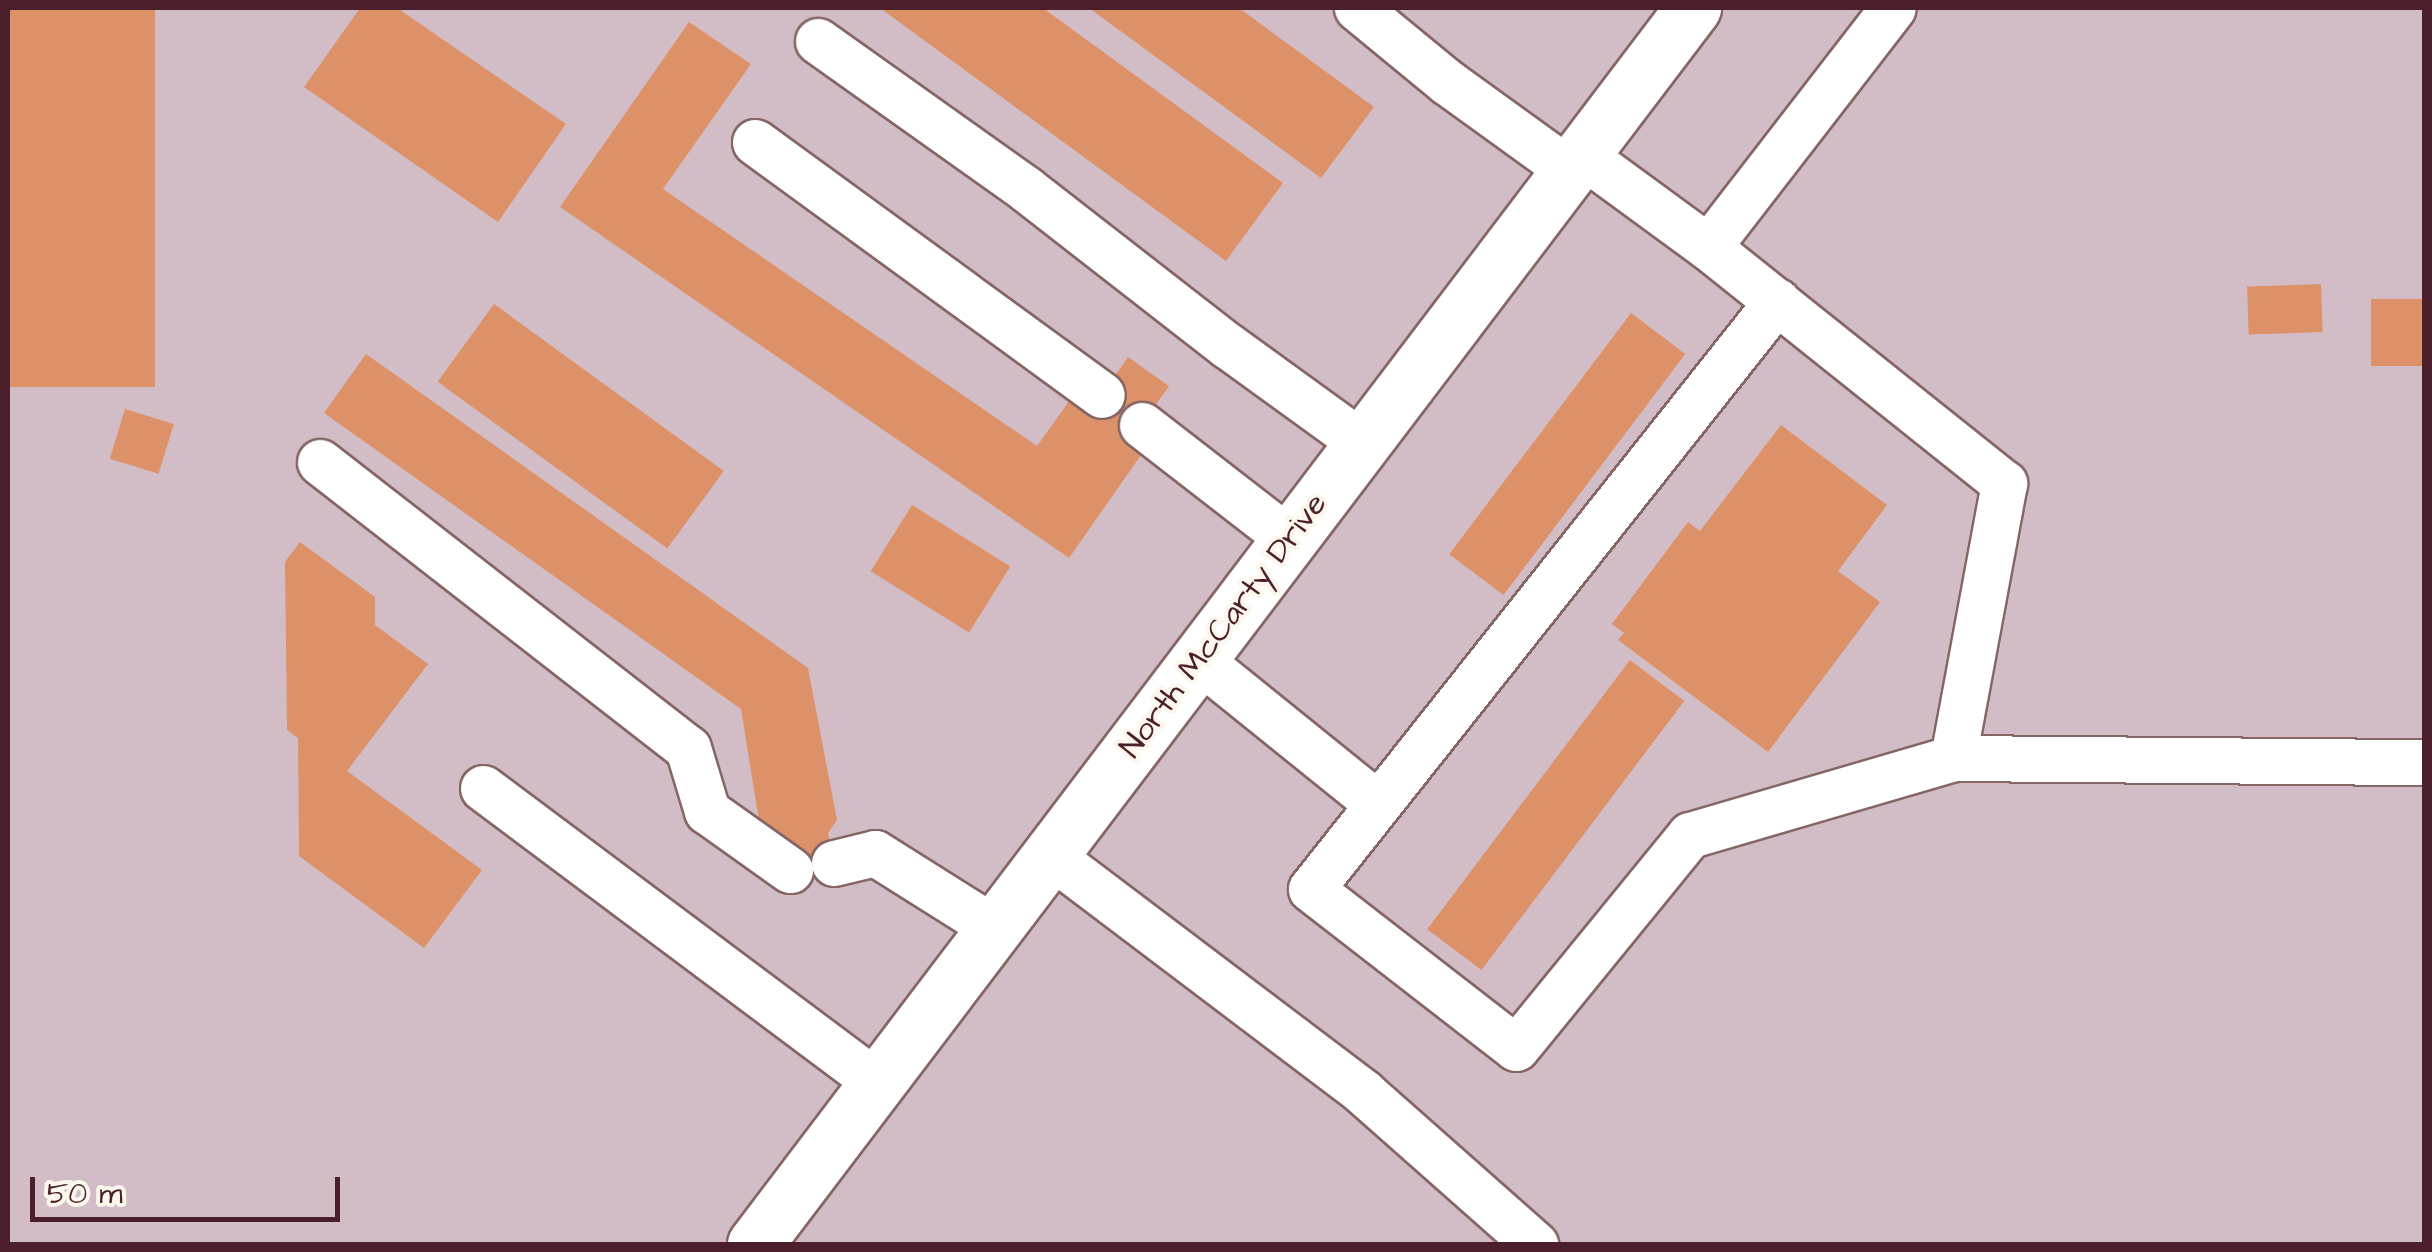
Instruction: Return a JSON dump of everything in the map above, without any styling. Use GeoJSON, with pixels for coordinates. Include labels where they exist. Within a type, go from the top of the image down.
{"type":"FeatureCollection","features":[{"type":"Feature","properties":{"kind":"main road","name":"North McCarty Drive"},"geometry":{"type":"LineString","coordinates":[[755,1244],[1692,8]]}},
{"type":"Feature","properties":{"kind":"lane"},"geometry":{"type":"LineString","coordinates":[[1357,8],[1447,82],[1708,247],[2004,483],[1953,758]]}},
{"type":"Feature","properties":{"kind":"lane"},"geometry":{"type":"LineString","coordinates":[[1708,247],[1892,8]]}},
{"type":"Feature","properties":{"kind":"lane"},"geometry":{"type":"LineString","coordinates":[[818,41],[1026,189],[1362,443]]}},
{"type":"Feature","properties":{"kind":"lane"},"geometry":{"type":"LineString","coordinates":[[756,142],[1102,395]]}},
{"type":"Feature","properties":{"kind":"lane"},"geometry":{"type":"LineString","coordinates":[[1776,302],[1311,889],[1516,1048],[1690,835],[1953,758],[2424,762]]}},
{"type":"Feature","properties":{"kind":"lane"},"geometry":{"type":"LineString","coordinates":[[1142,425],[1289,538]]}},
{"type":"Feature","properties":{"kind":"lane"},"geometry":{"type":"LineString","coordinates":[[320,462],[688,748],[707,811],[790,870]]}},
{"type":"Feature","properties":{"kind":"lane"},"geometry":{"type":"LineString","coordinates":[[1198,660],[1378,804]]}},
{"type":"Feature","properties":{"kind":"lane"},"geometry":{"type":"LineString","coordinates":[[483,788],[878,1083]]}},
{"type":"Feature","properties":{"kind":"lane"},"geometry":{"type":"LineString","coordinates":[[834,863],[875,853],[994,928]]}},
{"type":"Feature","properties":{"kind":"lane"},"geometry":{"type":"LineString","coordinates":[[1050,855],[1363,1092],[1535,1244]]}},
{"type":"Feature","properties":{"kind":"shaded area"},"geometry":{"type":"Polygon","coordinates":[[[8,8],[2424,8],[2424,1244],[8,1244],[8,8]]]}},
{"type":"Feature","properties":{"kind":"building"},"geometry":{"type":"Polygon","coordinates":[[[8,8],[155,8],[155,387],[8,387],[8,8]]]}},
{"type":"Feature","properties":{"kind":"building"},"geometry":{"type":"Polygon","coordinates":[[[360,8],[397,8],[566,124],[498,222],[304,87],[360,8]]]}},
{"type":"Feature","properties":{"kind":"building"},"geometry":{"type":"Polygon","coordinates":[[[880,8],[1043,8],[1283,183],[1226,261],[880,8]]]}},
{"type":"Feature","properties":{"kind":"building"},"geometry":{"type":"Polygon","coordinates":[[[1089,8],[1239,8],[1374,107],[1321,178],[1089,8]]]}},
{"type":"Feature","properties":{"kind":"building"},"geometry":{"type":"Polygon","coordinates":[[[689,22],[751,64],[663,189],[1037,446],[1075,393],[1094,406],[1128,357],[1169,386],[1132,439],[1146,448],[1069,558],[560,207],[689,22]]]}},
{"type":"Feature","properties":{"kind":"building"},"geometry":{"type":"Polygon","coordinates":[[[2321,284],[2323,332],[2249,335],[2247,287],[2321,284]]]}},
{"type":"Feature","properties":{"kind":"building"},"geometry":{"type":"Polygon","coordinates":[[[2371,299],[2424,299],[2424,366],[2371,366],[2371,299]]]}},
{"type":"Feature","properties":{"kind":"building"},"geometry":{"type":"Polygon","coordinates":[[[494,304],[724,471],[667,549],[438,382],[494,304]]]}},
{"type":"Feature","properties":{"kind":"building"},"geometry":{"type":"Polygon","coordinates":[[[1631,313],[1685,354],[1504,595],[1449,554],[1631,313]]]}},
{"type":"Feature","properties":{"kind":"building"},"geometry":{"type":"Polygon","coordinates":[[[366,354],[808,668],[837,820],[828,833],[836,872],[793,881],[760,827],[741,709],[324,413],[366,354]]]}},
{"type":"Feature","properties":{"kind":"building"},"geometry":{"type":"Polygon","coordinates":[[[125,409],[174,424],[159,474],[110,459],[125,409]]]}},
{"type":"Feature","properties":{"kind":"building"},"geometry":{"type":"Polygon","coordinates":[[[1781,425],[1887,505],[1838,571],[1880,602],[1768,752],[1618,640],[1624,633],[1612,624],[1688,522],[1700,531],[1781,425]]]}},
{"type":"Feature","properties":{"kind":"building"},"geometry":{"type":"Polygon","coordinates":[[[912,505],[1010,566],[969,633],[871,571],[912,505]]]}},
{"type":"Feature","properties":{"kind":"building"},"geometry":{"type":"Polygon","coordinates":[[[300,542],[375,597],[375,625],[428,664],[347,771],[482,870],[424,948],[299,856],[298,738],[287,730],[285,562],[300,542]]]}},
{"type":"Feature","properties":{"kind":"building"},"geometry":{"type":"Polygon","coordinates":[[[1630,660],[1684,701],[1481,970],[1427,929],[1630,660]]]}}]}
